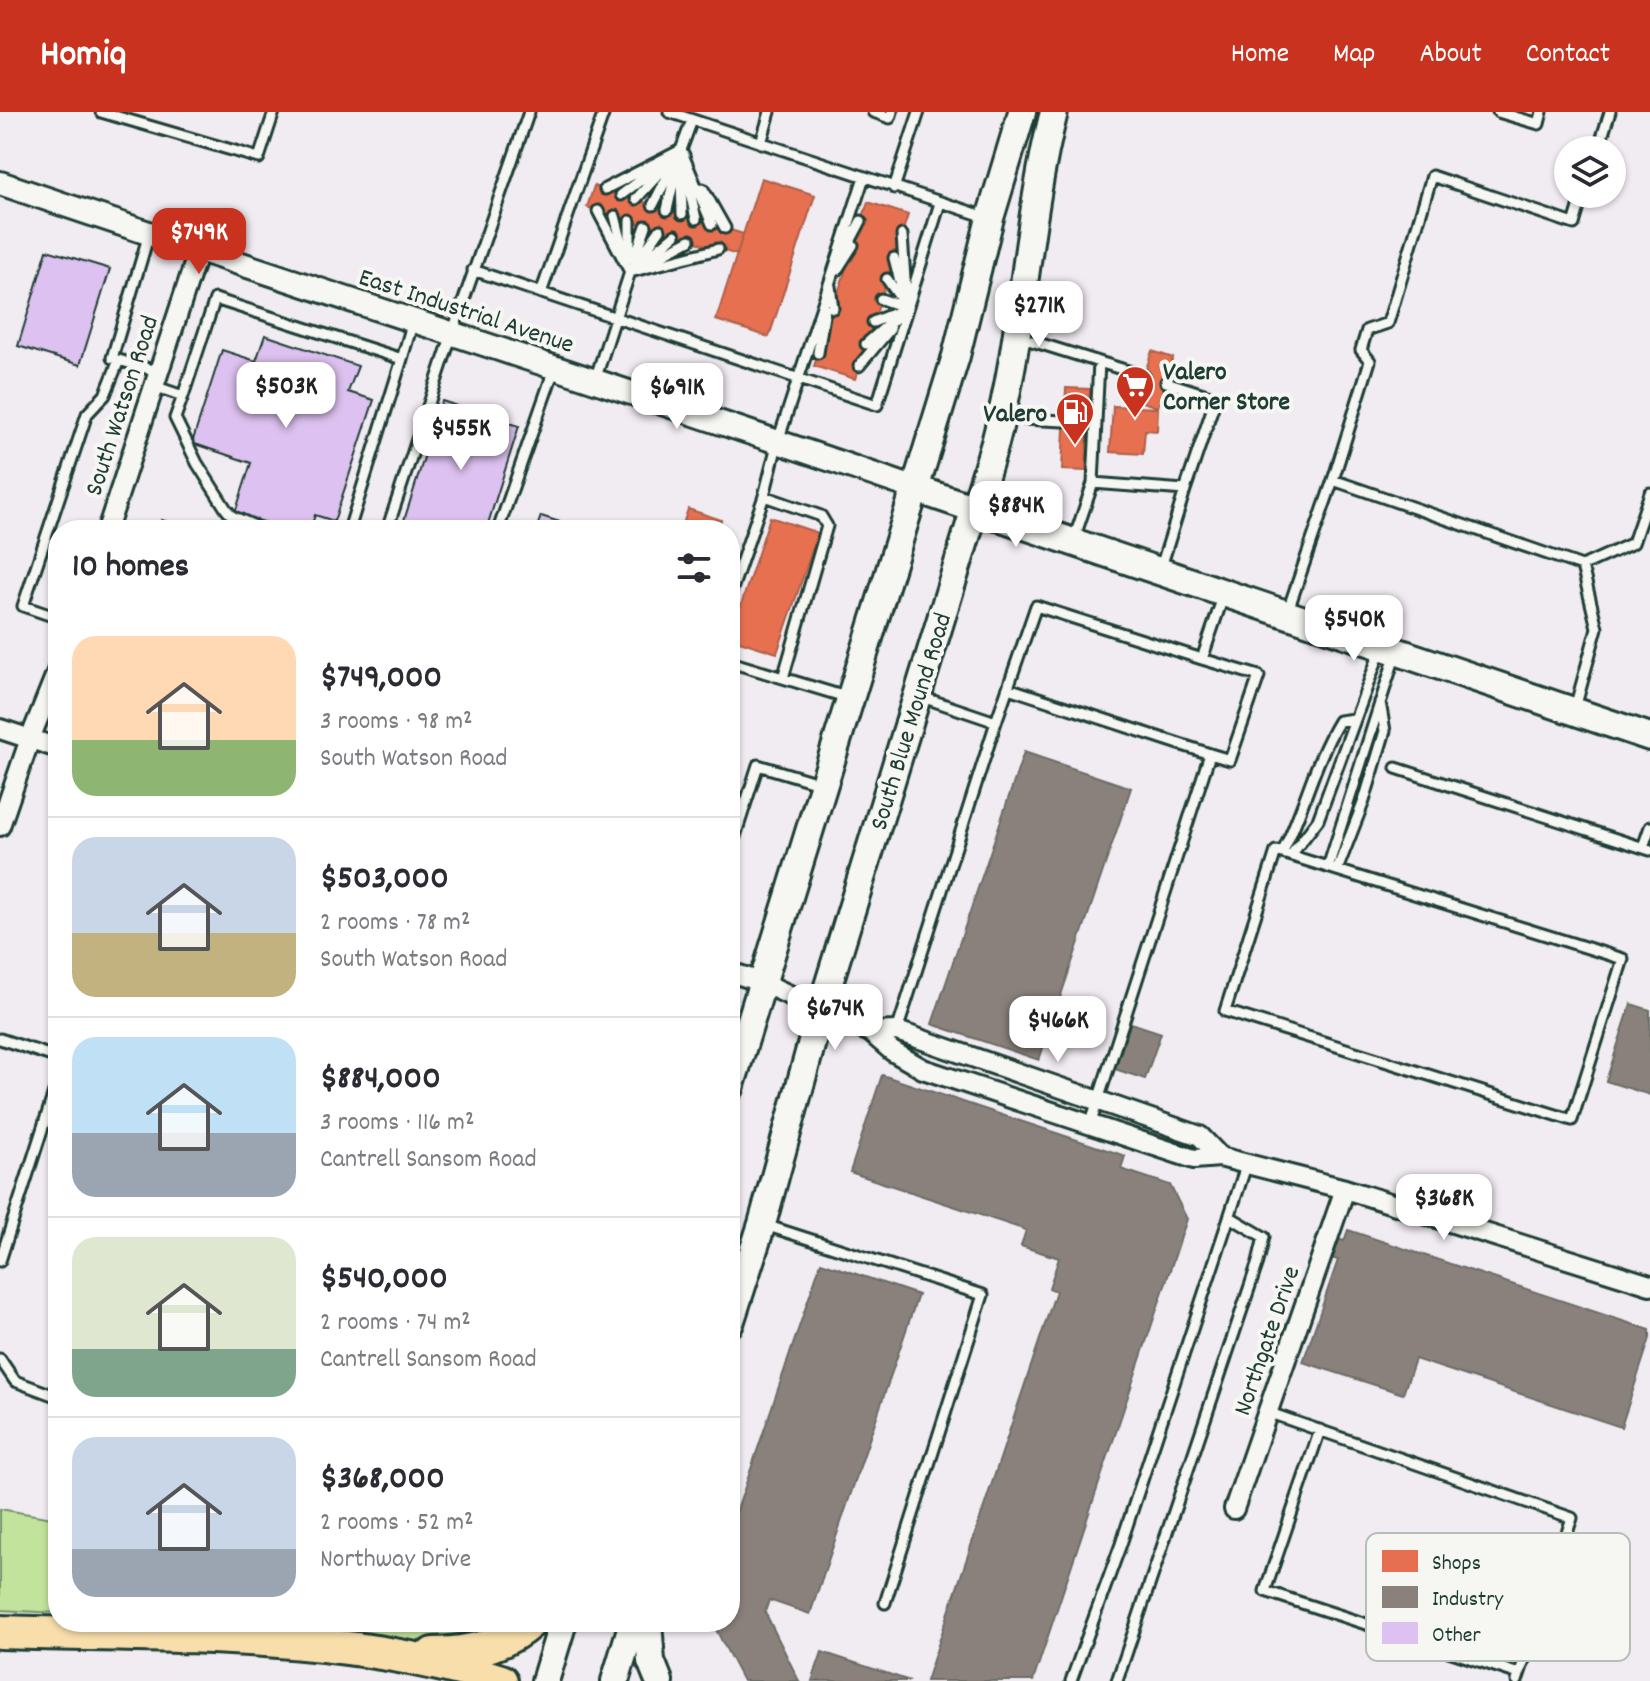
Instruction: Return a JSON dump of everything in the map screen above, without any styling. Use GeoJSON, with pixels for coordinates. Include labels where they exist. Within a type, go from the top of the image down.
{"type":"FeatureCollection","features":[{"type":"Feature","properties":{"kind":"highway"},"geometry":{"type":"LineString","coordinates":[[0,1632],[264,1641],[406,1657],[501,1681]]}},
{"type":"Feature","properties":{"kind":"highway"},"geometry":{"type":"LineString","coordinates":[[406,1657],[462,1653],[484,1648],[519,1632]]}},
{"type":"Feature","properties":{"kind":"highway"},"geometry":{"type":"LineString","coordinates":[[406,1657],[474,1681]]}},
{"type":"Feature","properties":{"kind":"main road"},"geometry":{"type":"LineString","coordinates":[[740,1054],[956,356],[990,218],[1022,112]]}},
{"type":"Feature","properties":{"kind":"main road","name":"South Blue Mound Road"},"geometry":{"type":"LineString","coordinates":[[740,1292],[762,1224],[821,1009],[1002,418],[1040,175],[1054,112]]}},
{"type":"Feature","properties":{"kind":"main road"},"geometry":{"type":"LineString","coordinates":[[916,489],[1650,737]]}},
{"type":"Feature","properties":{"kind":"main road"},"geometry":{"type":"LineString","coordinates":[[545,1681],[560,1632]]}},
{"type":"Feature","properties":{"kind":"main road"},"geometry":{"type":"LineString","coordinates":[[615,1681],[630,1632]]}},
{"type":"Feature","properties":{"kind":"main road"},"geometry":{"type":"LineString","coordinates":[[649,1632],[651,1661],[659,1681]]}},
{"type":"Feature","properties":{"kind":"street","name":"East Industrial Avenue"},"geometry":{"type":"LineString","coordinates":[[0,183],[198,252],[595,380],[916,489]]}},
{"type":"Feature","properties":{"kind":"street","name":"South Watson Road"},"geometry":{"type":"LineString","coordinates":[[110,520],[198,252]]}},
{"type":"Feature","properties":{"kind":"street"},"geometry":{"type":"LineString","coordinates":[[0,826],[48,694]]}},
{"type":"Feature","properties":{"kind":"street"},"geometry":{"type":"LineString","coordinates":[[0,729],[48,745]]}},
{"type":"Feature","properties":{"kind":"street"},"geometry":{"type":"LineString","coordinates":[[740,975],[870,1032],[892,1051],[923,1069],[1194,1159],[1220,1157],[1345,1189],[1650,1285]]}},
{"type":"Feature","properties":{"kind":"street"},"geometry":{"type":"LineString","coordinates":[[870,1032],[897,1031],[1200,1136],[1220,1157]]}},
{"type":"Feature","properties":{"kind":"street","name":"Northgate Drive"},"geometry":{"type":"LineString","coordinates":[[1234,1509],[1345,1189]]}},
{"type":"Feature","properties":{"kind":"lane"},"geometry":{"type":"LineString","coordinates":[[101,112],[259,158],[274,112]]}},
{"type":"Feature","properties":{"kind":"lane"},"geometry":{"type":"LineString","coordinates":[[390,520],[529,112]]}},
{"type":"Feature","properties":{"kind":"lane"},"geometry":{"type":"LineString","coordinates":[[541,293],[604,112]]}},
{"type":"Feature","properties":{"kind":"lane"},"geometry":{"type":"LineString","coordinates":[[669,112],[990,218]]}},
{"type":"Feature","properties":{"kind":"lane"},"geometry":{"type":"LineString","coordinates":[[761,143],[770,112]]}},
{"type":"Feature","properties":{"kind":"lane"},"geometry":{"type":"LineString","coordinates":[[873,112],[890,118],[892,112]]}},
{"type":"Feature","properties":{"kind":"lane"},"geometry":{"type":"LineString","coordinates":[[894,188],[919,112]]}},
{"type":"Feature","properties":{"kind":"lane"},"geometry":{"type":"LineString","coordinates":[[1498,112],[1539,124],[1542,112]]}},
{"type":"Feature","properties":{"kind":"lane"},"geometry":{"type":"LineString","coordinates":[[1602,136],[1610,112]]}},
{"type":"Feature","properties":{"kind":"lane"},"geometry":{"type":"LineString","coordinates":[[653,205],[681,150],[692,120]]}},
{"type":"Feature","properties":{"kind":"lane"},"geometry":{"type":"LineString","coordinates":[[605,189],[681,150]]}},
{"type":"Feature","properties":{"kind":"lane"},"geometry":{"type":"LineString","coordinates":[[621,195],[681,150]]}},
{"type":"Feature","properties":{"kind":"lane"},"geometry":{"type":"LineString","coordinates":[[636,199],[681,150]]}},
{"type":"Feature","properties":{"kind":"lane"},"geometry":{"type":"LineString","coordinates":[[667,210],[681,150]]}},
{"type":"Feature","properties":{"kind":"lane"},"geometry":{"type":"LineString","coordinates":[[681,150],[682,214]]}},
{"type":"Feature","properties":{"kind":"lane"},"geometry":{"type":"LineString","coordinates":[[681,150],[696,219]]}},
{"type":"Feature","properties":{"kind":"lane"},"geometry":{"type":"LineString","coordinates":[[681,150],[712,224]]}},
{"type":"Feature","properties":{"kind":"lane"},"geometry":{"type":"LineString","coordinates":[[681,150],[725,228]]}},
{"type":"Feature","properties":{"kind":"lane"},"geometry":{"type":"LineString","coordinates":[[1287,613],[1370,361],[1361,350],[1367,330],[1388,323],[1432,176],[1574,224],[1579,208]]}},
{"type":"Feature","properties":{"kind":"lane"},"geometry":{"type":"LineString","coordinates":[[740,566],[864,177]]}},
{"type":"Feature","properties":{"kind":"lane"},"geometry":{"type":"LineString","coordinates":[[473,270],[877,405],[940,203]]}},
{"type":"Feature","properties":{"kind":"lane"},"geometry":{"type":"LineString","coordinates":[[598,211],[630,272]]}},
{"type":"Feature","properties":{"kind":"lane"},"geometry":{"type":"LineString","coordinates":[[615,216],[630,272]]}},
{"type":"Feature","properties":{"kind":"lane"},"geometry":{"type":"LineString","coordinates":[[630,221],[630,272]]}},
{"type":"Feature","properties":{"kind":"lane"},"geometry":{"type":"LineString","coordinates":[[818,353],[829,282],[861,221]]}},
{"type":"Feature","properties":{"kind":"lane"},"geometry":{"type":"LineString","coordinates":[[595,380],[646,226]]}},
{"type":"Feature","properties":{"kind":"lane"},"geometry":{"type":"LineString","coordinates":[[630,272],[660,230]]}},
{"type":"Feature","properties":{"kind":"lane"},"geometry":{"type":"LineString","coordinates":[[149,234],[112,358],[183,396]]}},
{"type":"Feature","properties":{"kind":"lane"},"geometry":{"type":"LineString","coordinates":[[630,272],[675,235]]}},
{"type":"Feature","properties":{"kind":"lane"},"geometry":{"type":"LineString","coordinates":[[859,366],[907,308],[902,235]]}},
{"type":"Feature","properties":{"kind":"lane"},"geometry":{"type":"LineString","coordinates":[[630,272],[690,240]]}},
{"type":"Feature","properties":{"kind":"lane"},"geometry":{"type":"LineString","coordinates":[[630,272],[705,245]]}},
{"type":"Feature","properties":{"kind":"lane"},"geometry":{"type":"LineString","coordinates":[[826,329],[829,282],[853,245]]}},
{"type":"Feature","properties":{"kind":"lane"},"geometry":{"type":"LineString","coordinates":[[630,272],[718,249]]}},
{"type":"Feature","properties":{"kind":"lane"},"geometry":{"type":"LineString","coordinates":[[894,258],[907,308]]}},
{"type":"Feature","properties":{"kind":"lane"},"geometry":{"type":"LineString","coordinates":[[829,282],[846,267]]}},
{"type":"Feature","properties":{"kind":"lane"},"geometry":{"type":"LineString","coordinates":[[887,279],[907,308]]}},
{"type":"Feature","properties":{"kind":"lane"},"geometry":{"type":"LineString","coordinates":[[829,282],[840,285]]}},
{"type":"Feature","properties":{"kind":"lane"},"geometry":{"type":"LineString","coordinates":[[829,282],[833,308]]}},
{"type":"Feature","properties":{"kind":"lane"},"geometry":{"type":"LineString","coordinates":[[241,520],[232,516],[197,463],[175,418],[215,299],[402,359]]}},
{"type":"Feature","properties":{"kind":"lane"},"geometry":{"type":"LineString","coordinates":[[881,299],[907,308]]}},
{"type":"Feature","properties":{"kind":"lane"},"geometry":{"type":"LineString","coordinates":[[873,322],[907,308]]}},
{"type":"Feature","properties":{"kind":"lane"},"geometry":{"type":"LineString","coordinates":[[866,344],[907,308]]}},
{"type":"Feature","properties":{"kind":"lane"},"geometry":{"type":"LineString","coordinates":[[352,520],[413,321]]}},
{"type":"Feature","properties":{"kind":"lane"},"geometry":{"type":"LineString","coordinates":[[1016,336],[1144,376]]}},
{"type":"Feature","properties":{"kind":"lane"},"geometry":{"type":"LineString","coordinates":[[52,520],[87,414],[105,395],[119,360]]}},
{"type":"Feature","properties":{"kind":"lane"},"geometry":{"type":"LineString","coordinates":[[1073,542],[1093,483],[1092,422],[1099,362]]}},
{"type":"Feature","properties":{"kind":"lane"},"geometry":{"type":"LineString","coordinates":[[501,520],[555,367]]}},
{"type":"Feature","properties":{"kind":"lane"},"geometry":{"type":"LineString","coordinates":[[1159,572],[1216,398],[1166,382]]}},
{"type":"Feature","properties":{"kind":"lane"},"geometry":{"type":"LineString","coordinates":[[1002,418],[1064,421]]}},
{"type":"Feature","properties":{"kind":"lane"},"geometry":{"type":"LineString","coordinates":[[1333,480],[1582,566],[1633,543],[1650,493]]}},
{"type":"Feature","properties":{"kind":"lane"},"geometry":{"type":"LineString","coordinates":[[1093,483],[1185,490]]}},
{"type":"Feature","properties":{"kind":"lane"},"geometry":{"type":"LineString","coordinates":[[764,496],[821,516],[827,526],[783,678]]}},
{"type":"Feature","properties":{"kind":"lane"},"geometry":{"type":"LineString","coordinates":[[48,531],[23,606],[48,615]]}},
{"type":"Feature","properties":{"kind":"lane"},"geometry":{"type":"LineString","coordinates":[[1574,712],[1597,628],[1582,566]]}},
{"type":"Feature","properties":{"kind":"lane"},"geometry":{"type":"LineString","coordinates":[[1202,659],[1225,594]]}},
{"type":"Feature","properties":{"kind":"lane"},"geometry":{"type":"LineString","coordinates":[[897,1031],[996,722],[1036,606],[1259,676],[1230,760],[1008,688]]}},
{"type":"Feature","properties":{"kind":"lane"},"geometry":{"type":"LineString","coordinates":[[1333,868],[1380,700],[1389,648]]}},
{"type":"Feature","properties":{"kind":"lane"},"geometry":{"type":"LineString","coordinates":[[1286,854],[1318,820],[1354,719],[1389,648]]}},
{"type":"Feature","properties":{"kind":"lane"},"geometry":{"type":"LineString","coordinates":[[740,665],[849,698]]}},
{"type":"Feature","properties":{"kind":"lane"},"geometry":{"type":"LineString","coordinates":[[916,695],[996,722]]}},
{"type":"Feature","properties":{"kind":"lane"},"geometry":{"type":"LineString","coordinates":[[1333,868],[1364,801],[1385,731],[1380,700]]}},
{"type":"Feature","properties":{"kind":"lane"},"geometry":{"type":"LineString","coordinates":[[1286,854],[1327,741],[1339,721],[1354,719]]}},
{"type":"Feature","properties":{"kind":"lane"},"geometry":{"type":"LineString","coordinates":[[1090,1125],[1210,754]]}},
{"type":"Feature","properties":{"kind":"lane"},"geometry":{"type":"LineString","coordinates":[[740,821],[758,765],[822,784]]}},
{"type":"Feature","properties":{"kind":"lane"},"geometry":{"type":"LineString","coordinates":[[1396,768],[1647,849],[1650,827]]}},
{"type":"Feature","properties":{"kind":"lane"},"geometry":{"type":"LineString","coordinates":[[1276,851],[1333,868],[1623,959],[1572,1120],[1225,1011],[1276,851]]}},
{"type":"Feature","properties":{"kind":"lane"},"geometry":{"type":"LineString","coordinates":[[0,1039],[48,1055]]}},
{"type":"Feature","properties":{"kind":"lane"},"geometry":{"type":"LineString","coordinates":[[0,1261],[48,1111]]}},
{"type":"Feature","properties":{"kind":"lane"},"geometry":{"type":"LineString","coordinates":[[1071,1681],[1121,1544],[1247,1163]]}},
{"type":"Feature","properties":{"kind":"lane"},"geometry":{"type":"LineString","coordinates":[[1117,1681],[1258,1262],[1264,1237],[1230,1217]]}},
{"type":"Feature","properties":{"kind":"lane"},"geometry":{"type":"LineString","coordinates":[[762,1224],[983,1295],[885,1603]]}},
{"type":"Feature","properties":{"kind":"lane"},"geometry":{"type":"LineString","coordinates":[[0,1359],[15,1381],[48,1393]]}},
{"type":"Feature","properties":{"kind":"lane"},"geometry":{"type":"LineString","coordinates":[[1267,1412],[1572,1518],[1567,1533]]}},
{"type":"Feature","properties":{"kind":"lane"},"geometry":{"type":"LineString","coordinates":[[1320,1430],[1265,1591],[1366,1626]]}},
{"type":"Feature","properties":{"kind":"lane"},"geometry":{"type":"LineString","coordinates":[[1469,1661],[1518,1678]]}},
{"type":"Feature","properties":{"kind":"green space"},"geometry":{"type":"Polygon","coordinates":[[[0,1509],[48,1517],[48,1612],[0,1610],[0,1509]]]}},
{"type":"Feature","properties":{"kind":"green space"},"geometry":{"type":"Polygon","coordinates":[[[352,1632],[467,1632],[466,1636],[413,1641],[352,1632]]]}},
{"type":"Feature","properties":{"kind":"building: Shops"},"geometry":{"type":"Polygon","coordinates":[[[761,178],[815,195],[769,337],[716,320],[761,178]]]}},
{"type":"Feature","properties":{"kind":"building: Shops"},"geometry":{"type":"Polygon","coordinates":[[[594,186],[743,234],[737,255],[587,207],[594,186]]]}},
{"type":"Feature","properties":{"kind":"building: Shops"},"geometry":{"type":"Polygon","coordinates":[[[868,202],[908,215],[855,379],[814,366],[868,202]]]}},
{"type":"Feature","properties":{"kind":"building: Shops"},"geometry":{"type":"Polygon","coordinates":[[[1152,351],[1173,358],[1158,407],[1136,400],[1152,351]]]}},
{"type":"Feature","properties":{"kind":"building: Shops","name":"Valero"},"geometry":{"type":"Polygon","coordinates":[[[1066,388],[1090,389],[1086,471],[1062,470],[1066,388]]]}},
{"type":"Feature","properties":{"kind":"building: Shops","name":"Valero Corner Store"},"geometry":{"type":"Polygon","coordinates":[[[1113,406],[1158,408],[1157,431],[1145,430],[1143,454],[1110,452],[1113,406]]]}},
{"type":"Feature","properties":{"kind":"building: Shops"},"geometry":{"type":"Polygon","coordinates":[[[688,509],[721,520],[684,520],[688,509]]]}},
{"type":"Feature","properties":{"kind":"building: Shops"},"geometry":{"type":"Polygon","coordinates":[[[770,517],[818,533],[777,653],[740,641],[740,608],[770,517]]]}},
{"type":"Feature","properties":{"kind":"building: Industry"},"geometry":{"type":"Polygon","coordinates":[[[1024,752],[1131,788],[1039,1060],[932,1024],[1024,752]]]}},
{"type":"Feature","properties":{"kind":"building: Industry"},"geometry":{"type":"Polygon","coordinates":[[[1631,1004],[1650,1010],[1650,1095],[1606,1081],[1631,1004]]]}},
{"type":"Feature","properties":{"kind":"building: Industry"},"geometry":{"type":"Polygon","coordinates":[[[1131,1023],[1161,1033],[1145,1079],[1115,1069],[1131,1023]]]}},
{"type":"Feature","properties":{"kind":"building: Industry"},"geometry":{"type":"Polygon","coordinates":[[[882,1075],[1125,1156],[1121,1169],[1170,1185],[1187,1219],[1033,1681],[926,1681],[1056,1291],[1049,1288],[1059,1258],[1021,1246],[1026,1230],[850,1172],[882,1075]]]}},
{"type":"Feature","properties":{"kind":"building: Industry"},"geometry":{"type":"Polygon","coordinates":[[[1348,1230],[1650,1330],[1621,1427],[1415,1359],[1403,1394],[1303,1362],[1338,1260],[1328,1257],[1335,1238],[1344,1241],[1348,1230]]]}},
{"type":"Feature","properties":{"kind":"building: Industry"},"geometry":{"type":"Polygon","coordinates":[[[821,1262],[918,1295],[810,1614],[769,1600],[765,1612],[799,1681],[743,1681],[717,1632],[740,1632],[740,1501],[821,1262]]]}},
{"type":"Feature","properties":{"kind":"building: Industry"},"geometry":{"type":"Polygon","coordinates":[[[822,1652],[910,1681],[812,1681],[822,1652]]]}},
{"type":"Feature","properties":{"kind":"building: Other"},"geometry":{"type":"Polygon","coordinates":[[[47,250],[110,269],[80,365],[18,346],[47,250]]]}},
{"type":"Feature","properties":{"kind":"building: Other"},"geometry":{"type":"Polygon","coordinates":[[[265,335],[358,366],[348,392],[374,400],[334,520],[315,515],[313,520],[257,520],[235,513],[251,463],[192,443],[222,350],[256,361],[265,335]]]}},
{"type":"Feature","properties":{"kind":"building: Other"},"geometry":{"type":"Polygon","coordinates":[[[442,401],[519,426],[489,520],[404,520],[442,401]]]}},
{"type":"Feature","properties":{"kind":"place","name":"Valero Corner Store"},"geometry":{"type":"Point","coordinates":[1135,419]}},
{"type":"Feature","properties":{"kind":"place","name":"Valero"},"geometry":{"type":"Point","coordinates":[1075,446]}}]}
